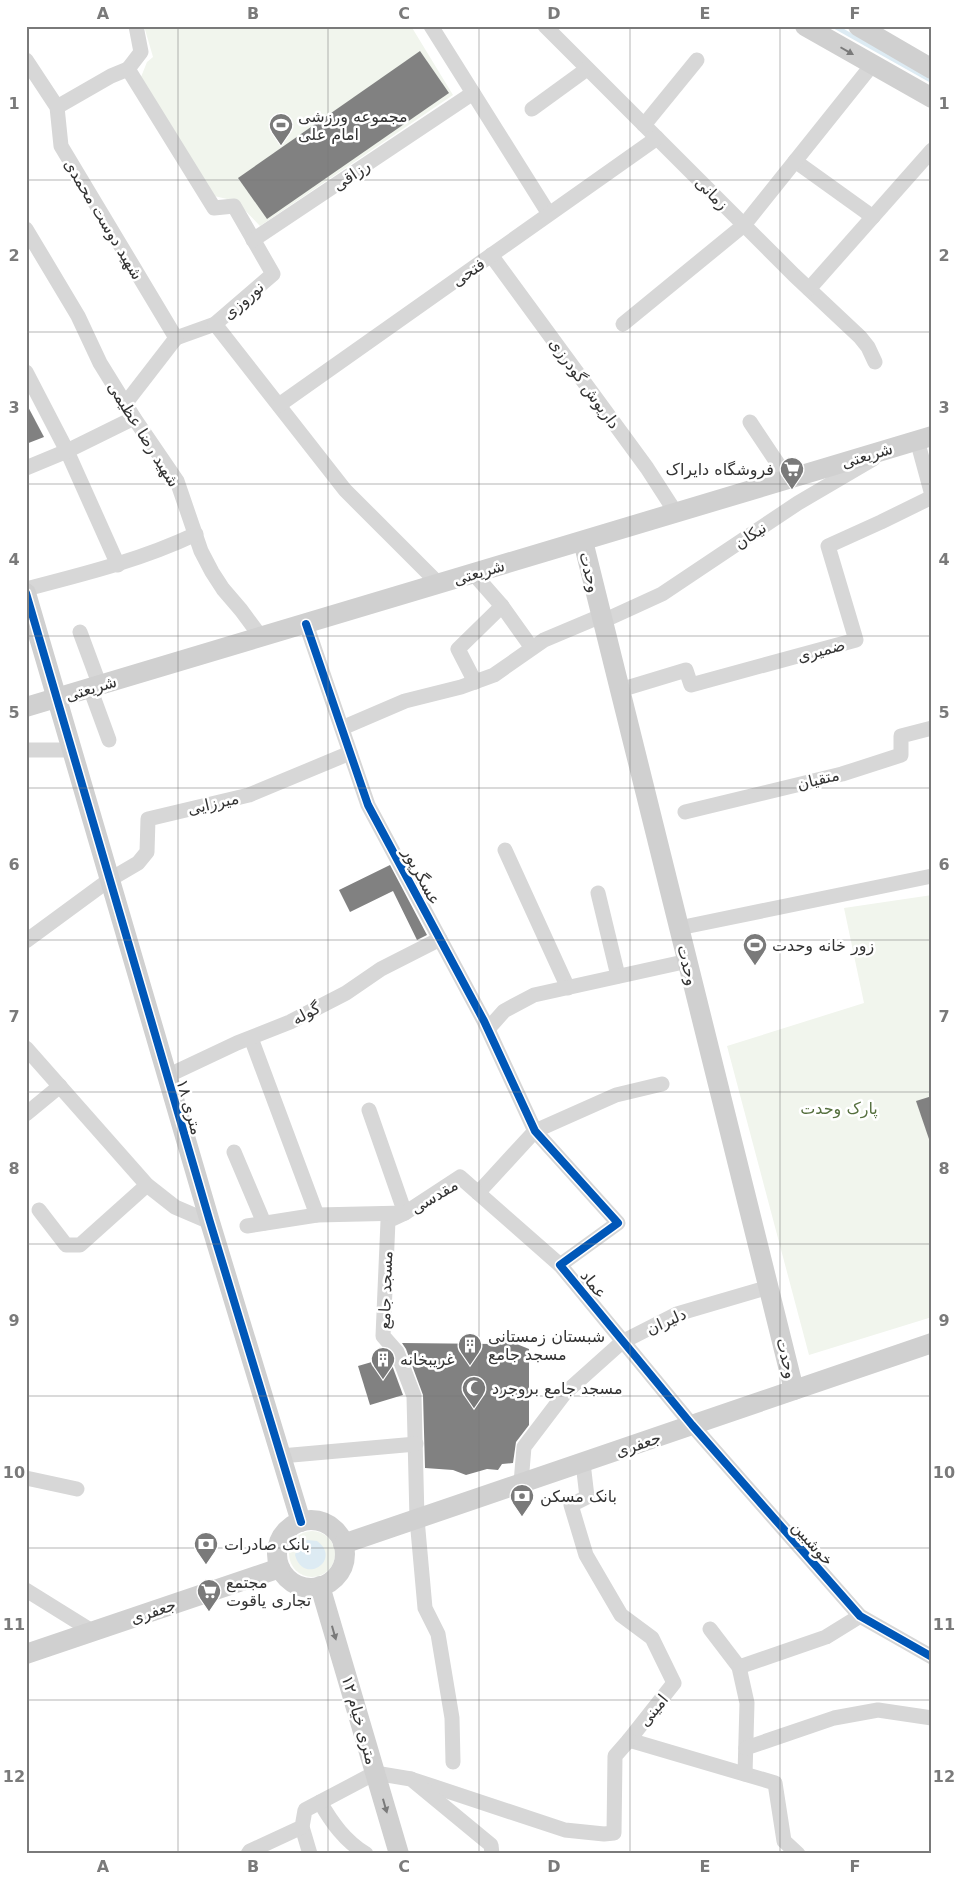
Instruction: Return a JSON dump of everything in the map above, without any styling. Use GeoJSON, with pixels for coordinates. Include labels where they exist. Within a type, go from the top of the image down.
{"type":"FeatureCollection","features":[{"type":"Feature","properties":{"kind":"street"},"geometry":{"type":"LineString","coordinates":[[57,107],[111,76],[128,69],[141,52],[136,26]]}},
{"type":"Feature","properties":{"kind":"street"},"geometry":{"type":"LineString","coordinates":[[432,26],[549,214]]}},
{"type":"Feature","properties":{"kind":"street","name":"زمانی"},"geometry":{"type":"LineString","coordinates":[[545,26],[744,225],[860,337],[868,347],[875,362]]}},
{"type":"Feature","properties":{"kind":"street"},"geometry":{"type":"LineString","coordinates":[[805,26],[932,98]]}},
{"type":"Feature","properties":{"kind":"street"},"geometry":{"type":"LineString","coordinates":[[858,26],[932,69]]}},
{"type":"Feature","properties":{"kind":"street","name":"شهید دوست محمدی"},"geometry":{"type":"LineString","coordinates":[[26,60],[57,107],[61,146],[176,338]]}},
{"type":"Feature","properties":{"kind":"street"},"geometry":{"type":"LineString","coordinates":[[644,125],[697,60]]}},
{"type":"Feature","properties":{"kind":"street"},"geometry":{"type":"LineString","coordinates":[[623,324],[744,225],[872,65]]}},
{"type":"Feature","properties":{"kind":"street","name":"نوروزی"},"geometry":{"type":"LineString","coordinates":[[128,69],[214,208],[234,206],[273,274],[215,324],[345,490],[440,584]]}},
{"type":"Feature","properties":{"kind":"street"},"geometry":{"type":"LineString","coordinates":[[532,109],[587,69]]}},
{"type":"Feature","properties":{"kind":"street","name":"رزاقی"},"geometry":{"type":"LineString","coordinates":[[253,240],[473,93]]}},
{"type":"Feature","properties":{"kind":"street","name":"فتحی"},"geometry":{"type":"LineString","coordinates":[[279,405],[657,138]]}},
{"type":"Feature","properties":{"kind":"street"},"geometry":{"type":"LineString","coordinates":[[809,289],[932,150]]}},
{"type":"Feature","properties":{"kind":"street"},"geometry":{"type":"LineString","coordinates":[[796,161],[873,217]]}},
{"type":"Feature","properties":{"kind":"street","name":"شهید رضا عظیمی"},"geometry":{"type":"LineString","coordinates":[[26,228],[78,316],[100,363],[134,418],[177,481],[201,551],[212,572],[261,637]]}},
{"type":"Feature","properties":{"kind":"street","name":"داریوش گودرزی"},"geometry":{"type":"LineString","coordinates":[[491,255],[647,468],[676,513]]}},
{"type":"Feature","properties":{"kind":"street"},"geometry":{"type":"LineString","coordinates":[[125,404],[176,338],[215,324]]}},
{"type":"Feature","properties":{"kind":"street"},"geometry":{"type":"LineString","coordinates":[[26,372],[67,451],[118,565]]}},
{"type":"Feature","properties":{"kind":"street"},"geometry":{"type":"LineString","coordinates":[[26,468],[67,451],[134,418]]}},
{"type":"Feature","properties":{"kind":"street"},"geometry":{"type":"LineString","coordinates":[[750,422],[788,479]]}},
{"type":"Feature","properties":{"kind":"street"},"geometry":{"type":"LineString","coordinates":[[924,438],[932,496]]}},
{"type":"Feature","properties":{"kind":"street","name":"شریعتی"},"geometry":{"type":"LineString","coordinates":[[26,707],[924,438]]}},
{"type":"Feature","properties":{"kind":"street","name":"نیکان"},"geometry":{"type":"LineString","coordinates":[[342,728],[405,701],[461,687],[494,675],[544,640],[662,594],[798,502],[896,446]]}},
{"type":"Feature","properties":{"kind":"street","name":"ضمیری"},"geometry":{"type":"LineString","coordinates":[[620,690],[686,670],[691,685],[856,640],[828,546],[932,496]]}},
{"type":"Feature","properties":{"kind":"street"},"geometry":{"type":"LineString","coordinates":[[26,591],[118,565],[170,546],[196,534]]}},
{"type":"Feature","properties":{"kind":"street","name":"وحدت"},"geometry":{"type":"LineString","coordinates":[[583,541],[794,1390]]}},
{"type":"Feature","properties":{"kind":"street"},"geometry":{"type":"LineString","coordinates":[[473,573],[502,606],[532,648]]}},
{"type":"Feature","properties":{"kind":"street","name":"۱۸ متری"},"geometry":{"type":"LineString","coordinates":[[26,591],[210,1222],[301,1522]]}},
{"type":"Feature","properties":{"kind":"street"},"geometry":{"type":"LineString","coordinates":[[476,682],[458,649],[502,606]]}},
{"type":"Feature","properties":{"kind":"street","name":"عسگرپور"},"geometry":{"type":"LineString","coordinates":[[306,624],[368,805],[488,1029],[535,1131]]}},
{"type":"Feature","properties":{"kind":"street"},"geometry":{"type":"LineString","coordinates":[[80,632],[109,740]]}},
{"type":"Feature","properties":{"kind":"street","name":"متقیان"},"geometry":{"type":"LineString","coordinates":[[685,812],[842,774],[901,755],[901,736],[932,728]]}},
{"type":"Feature","properties":{"kind":"street"},"geometry":{"type":"LineString","coordinates":[[26,750],[71,750]]}},
{"type":"Feature","properties":{"kind":"street","name":"میرزایی"},"geometry":{"type":"LineString","coordinates":[[109,880],[138,863],[147,852],[148,819],[249,795],[350,753]]}},
{"type":"Feature","properties":{"kind":"street"},"geometry":{"type":"LineString","coordinates":[[505,850],[568,988]]}},
{"type":"Feature","properties":{"kind":"street"},"geometry":{"type":"LineString","coordinates":[[679,928],[932,876]]}},
{"type":"Feature","properties":{"kind":"street"},"geometry":{"type":"LineString","coordinates":[[26,941],[109,880]]}},
{"type":"Feature","properties":{"kind":"street"},"geometry":{"type":"LineString","coordinates":[[598,893],[618,976]]}},
{"type":"Feature","properties":{"kind":"street","name":"گوله"},"geometry":{"type":"LineString","coordinates":[[167,1076],[290,1022],[346,992],[381,969],[440,939]]}},
{"type":"Feature","properties":{"kind":"street"},"geometry":{"type":"LineString","coordinates":[[488,1029],[504,1011],[534,995],[688,961]]}},
{"type":"Feature","properties":{"kind":"street"},"geometry":{"type":"LineString","coordinates":[[251,1038],[317,1215]]}},
{"type":"Feature","properties":{"kind":"street"},"geometry":{"type":"LineString","coordinates":[[26,1048],[147,1184],[175,1207],[210,1222]]}},
{"type":"Feature","properties":{"kind":"street"},"geometry":{"type":"LineString","coordinates":[[478,1193],[535,1131],[616,1095],[662,1084]]}},
{"type":"Feature","properties":{"kind":"street"},"geometry":{"type":"LineString","coordinates":[[26,1114],[60,1086]]}},
{"type":"Feature","properties":{"kind":"street"},"geometry":{"type":"LineString","coordinates":[[369,1110],[405,1213]]}},
{"type":"Feature","properties":{"kind":"street","name":"عماد"},"geometry":{"type":"LineString","coordinates":[[535,1131],[618,1222],[560,1264],[622,1342],[692,1425]]}},
{"type":"Feature","properties":{"kind":"street"},"geometry":{"type":"LineString","coordinates":[[234,1152],[264,1223]]}},
{"type":"Feature","properties":{"kind":"street","name":"مقدسی"},"geometry":{"type":"LineString","coordinates":[[247,1226],[317,1215],[405,1213],[460,1177],[560,1264]]}},
{"type":"Feature","properties":{"kind":"street"},"geometry":{"type":"LineString","coordinates":[[39,1210],[66,1246],[80,1245],[147,1184]]}},
{"type":"Feature","properties":{"kind":"street","name":"مسجد جامع"},"geometry":{"type":"LineString","coordinates":[[405,1213],[388,1221],[382,1336],[397,1352],[414,1396],[418,1519],[425,1608],[438,1634],[452,1718],[453,1762]]}},
{"type":"Feature","properties":{"kind":"street","name":"دلیران"},"geometry":{"type":"LineString","coordinates":[[521,1483],[524,1447],[565,1393],[622,1342],[677,1314],[769,1287]]}},
{"type":"Feature","properties":{"kind":"street","name":"جعفری"},"geometry":{"type":"LineString","coordinates":[[343,1544],[932,1343]]}},
{"type":"Feature","properties":{"kind":"street","name":"خوشبین"},"geometry":{"type":"LineString","coordinates":[[692,1425],[860,1616],[932,1657]]}},
{"type":"Feature","properties":{"kind":"street"},"geometry":{"type":"LineString","coordinates":[[281,1456],[416,1444]]}},
{"type":"Feature","properties":{"kind":"street","name":"امینی"},"geometry":{"type":"LineString","coordinates":[[583,1463],[586,1497],[571,1505],[586,1555],[621,1615],[652,1638],[674,1684],[629,1740],[775,1783],[784,1841],[798,1854]]}},
{"type":"Feature","properties":{"kind":"street"},"geometry":{"type":"LineString","coordinates":[[26,1478],[77,1490]]}},
{"type":"Feature","properties":{"kind":"street"},"geometry":{"type":"LineString","coordinates":[[311,1520],[322,1522],[339,1534],[343,1544],[345,1554],[343,1565],[331,1581],[320,1586],[302,1586],[293,1582],[285,1576],[277,1559],[280,1540],[285,1532],[301,1522],[311,1520]]}},
{"type":"Feature","properties":{"kind":"street","name":"جعفری"},"geometry":{"type":"LineString","coordinates":[[26,1654],[280,1568]]}},
{"type":"Feature","properties":{"kind":"street","name":"۱۲ متری خیام"},"geometry":{"type":"LineString","coordinates":[[320,1586],[399,1854]]}},
{"type":"Feature","properties":{"kind":"street"},"geometry":{"type":"LineString","coordinates":[[26,1590],[92,1631]]}},
{"type":"Feature","properties":{"kind":"street"},"geometry":{"type":"LineString","coordinates":[[738,1667],[826,1637],[860,1616]]}},
{"type":"Feature","properties":{"kind":"street"},"geometry":{"type":"LineString","coordinates":[[710,1629],[738,1667],[748,1703],[745,1774]]}},
{"type":"Feature","properties":{"kind":"street"},"geometry":{"type":"LineString","coordinates":[[746,1748],[834,1718],[878,1710],[932,1718]]}},
{"type":"Feature","properties":{"kind":"street"},"geometry":{"type":"LineString","coordinates":[[256,1851],[320,1802],[375,1773],[411,1779],[565,1830],[604,1834],[614,1833],[616,1756],[629,1740]]}},
{"type":"Feature","properties":{"kind":"street"},"geometry":{"type":"LineString","coordinates":[[411,1779],[491,1845],[492,1854]]}},
{"type":"Feature","properties":{"kind":"street"},"geometry":{"type":"LineString","coordinates":[[320,1802],[333,1824],[352,1844],[365,1854]]}},
{"type":"Feature","properties":{"kind":"street"},"geometry":{"type":"LineString","coordinates":[[301,1817],[310,1854]]}},
{"type":"Feature","properties":{"kind":"green space","name":"مجموعه ورزشی امام علی"},"geometry":{"type":"Polygon","coordinates":[[[144,26],[411,26],[453,95],[260,226],[236,201],[214,196],[141,77],[147,62],[153,57],[144,26]]]}},
{"type":"Feature","properties":{"kind":"green space","name":"پارک وحدت"},"geometry":{"type":"Polygon","coordinates":[[[932,895],[932,1317],[809,1355],[727,1046],[864,1003],[844,908],[932,895]]]}},
{"type":"Feature","properties":{"kind":"green space"},"geometry":{"type":"Polygon","coordinates":[[[307,1531],[317,1531],[331,1541],[335,1554],[331,1567],[325,1573],[317,1577],[307,1577],[293,1567],[289,1559],[289,1549],[299,1535],[307,1531]]]}},
{"type":"Feature","properties":{"kind":"shaded area"},"geometry":{"type":"Polygon","coordinates":[[[307,1540],[317,1541],[324,1548],[326,1556],[324,1562],[319,1567],[305,1569],[299,1564],[295,1555],[298,1546],[307,1540]]]}},
{"type":"Feature","properties":{"kind":"building"},"geometry":{"type":"Polygon","coordinates":[[[420,51],[449,93],[267,219],[238,178],[420,51]]]}},
{"type":"Feature","properties":{"kind":"building"},"geometry":{"type":"Polygon","coordinates":[[[26,403],[44,437],[26,444],[26,403]]]}},
{"type":"Feature","properties":{"kind":"building"},"geometry":{"type":"Polygon","coordinates":[[[390,865],[427,935],[417,940],[393,891],[350,912],[339,890],[390,865]]]}},
{"type":"Feature","properties":{"kind":"building"},"geometry":{"type":"Polygon","coordinates":[[[932,1096],[932,1142],[930,1142],[916,1101],[932,1096]]]}},
{"type":"Feature","properties":{"kind":"building","name":"مسجد جامع بروجرد"},"geometry":{"type":"Polygon","coordinates":[[[502,1338],[529,1349],[529,1425],[516,1442],[513,1463],[502,1464],[498,1470],[487,1469],[466,1475],[453,1470],[425,1468],[423,1395],[402,1343],[495,1344],[502,1338]]]}},
{"type":"Feature","properties":{"kind":"building","name":"غریبخانه"},"geometry":{"type":"Polygon","coordinates":[[[389,1357],[403,1395],[370,1405],[358,1366],[389,1357]]]}},
{"type":"Feature","properties":{"kind":"waterway"},"geometry":{"type":"LineString","coordinates":[[834,26],[932,81]]}},
{"type":"Feature","properties":{"kind":"cycle path"},"geometry":{"type":"LineString","coordinates":[[26,593],[210,1222],[301,1522]]}},
{"type":"Feature","properties":{"kind":"cycle path"},"geometry":{"type":"LineString","coordinates":[[306,624],[368,805],[484,1021],[535,1131],[618,1223],[560,1265],[692,1425],[860,1616],[932,1657]]}},
{"type":"Feature","properties":{"kind":"place","name":"مجموعه ورزشی امام علی"},"geometry":{"type":"Point","coordinates":[281,146]}},
{"type":"Feature","properties":{"kind":"place","name":"فروشگاه دایراک"},"geometry":{"type":"Point","coordinates":[792,490]}},
{"type":"Feature","properties":{"kind":"place","name":"زور خانه وحدت"},"geometry":{"type":"Point","coordinates":[755,966]}},
{"type":"Feature","properties":{"kind":"place","name":"شبستان زمستانی مسجد جامع"},"geometry":{"type":"Point","coordinates":[470,1366]}},
{"type":"Feature","properties":{"kind":"place","name":"غریبخانه"},"geometry":{"type":"Point","coordinates":[383,1380]}},
{"type":"Feature","properties":{"kind":"place","name":"مسجد جامع بروجرد"},"geometry":{"type":"Point","coordinates":[474,1409]}},
{"type":"Feature","properties":{"kind":"place","name":"بانک مسکن"},"geometry":{"type":"Point","coordinates":[522,1517]}},
{"type":"Feature","properties":{"kind":"place","name":"بانک صادرات"},"geometry":{"type":"Point","coordinates":[206,1565]}},
{"type":"Feature","properties":{"kind":"place","name":"مجتمع تجاری یاقوت"},"geometry":{"type":"Point","coordinates":[209,1612]}}]}
